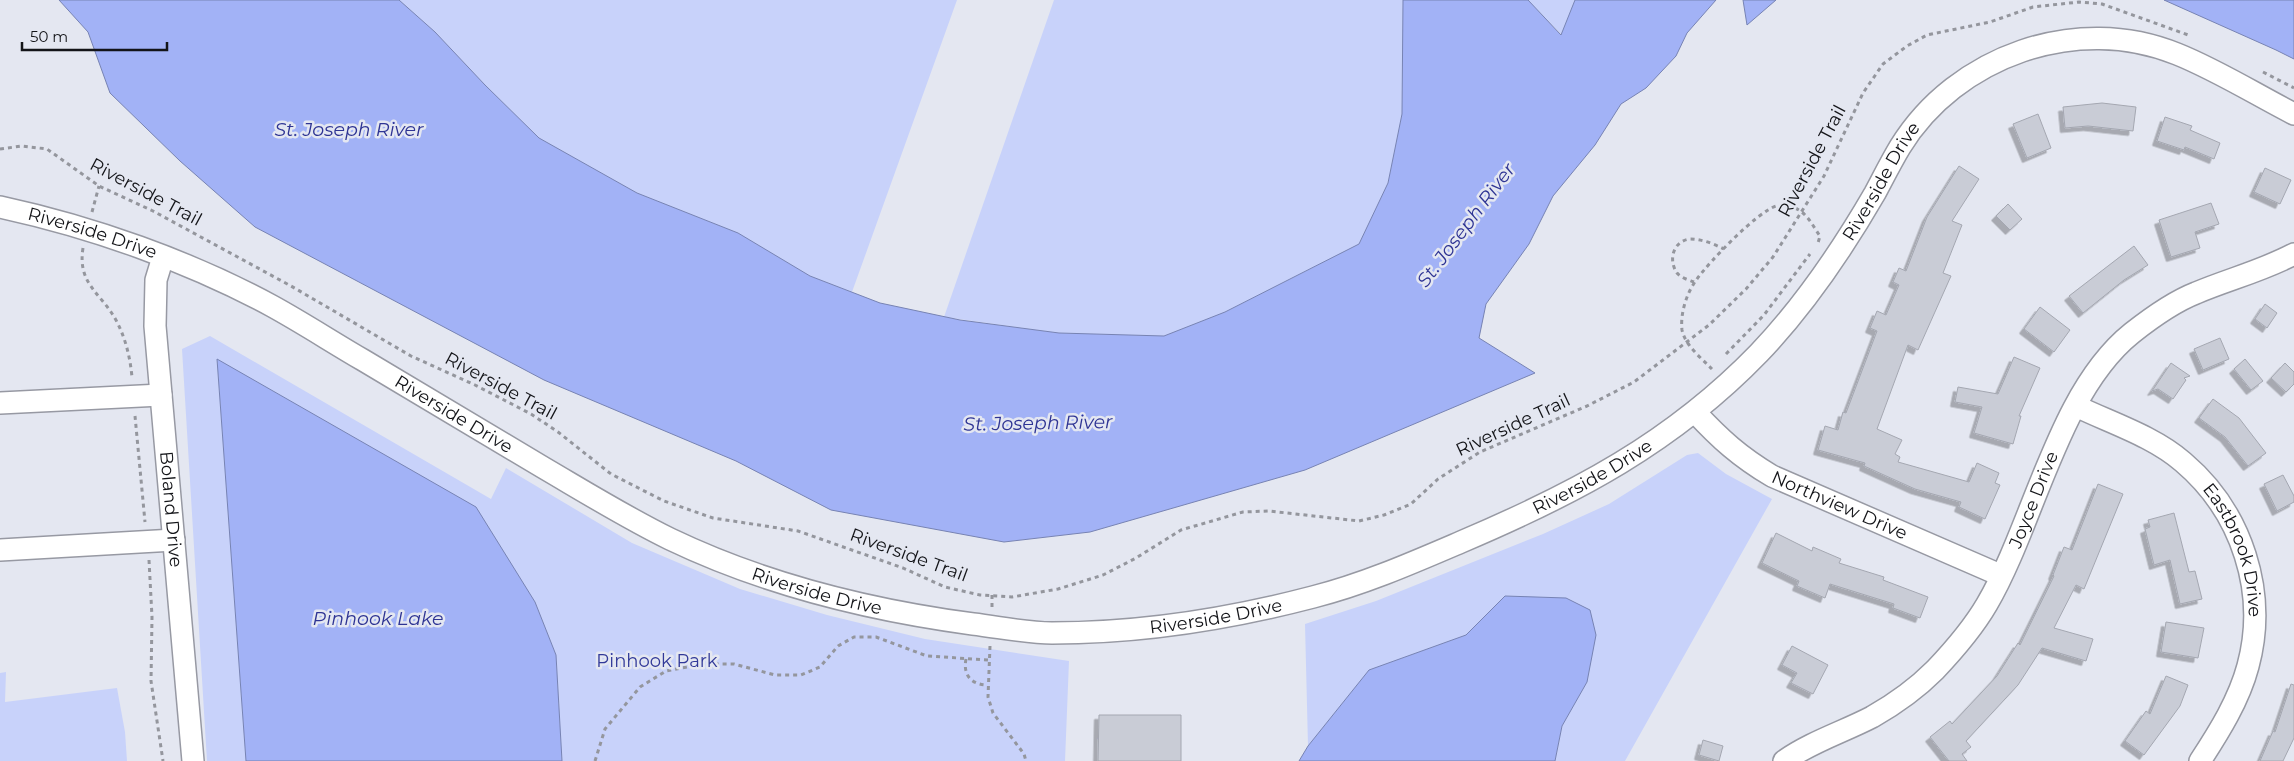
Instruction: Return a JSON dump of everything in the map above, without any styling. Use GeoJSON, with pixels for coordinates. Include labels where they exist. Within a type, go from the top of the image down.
{"type":"FeatureCollection","features":[{"type":"Feature","properties":{"kind":"street","name":"Riverside Drive"},"geometry":{"type":"LineString","coordinates":[[0,207],[34,215],[163,257],[212,276],[272,306],[604,503],[671,539],[750,573],[832,599],[912,616],[1047,633],[1189,622],[1317,596],[1396,570],[1532,512],[1630,458],[1695,412],[1763,349],[1802,303],[1850,234],[1902,143],[1923,117],[1962,81],[2003,57],[2034,46],[2077,40],[2112,39],[2142,43],[2176,54],[2294,114]]}},
{"type":"Feature","properties":{"kind":"street","name":"Joyce Drive"},"geometry":{"type":"LineString","coordinates":[[1784,761],[1799,750],[1872,716],[1908,694],[1935,670],[1960,641],[1987,604],[2076,406],[2101,366],[2130,335],[2161,312],[2194,294],[2259,272],[2294,255]]}},
{"type":"Feature","properties":{"kind":"street","name":"Boland Drive"},"geometry":{"type":"LineString","coordinates":[[163,257],[156,280],[154,302],[193,761]]}},
{"type":"Feature","properties":{"kind":"street"},"geometry":{"type":"LineString","coordinates":[[0,402],[161,395]]}},
{"type":"Feature","properties":{"kind":"street","name":"Eastbrook Drive"},"geometry":{"type":"LineString","coordinates":[[2076,406],[2158,445],[2182,461],[2204,481],[2221,504],[2237,532],[2248,561],[2255,594],[2255,625],[2248,667],[2220,730],[2200,761]]}},
{"type":"Feature","properties":{"kind":"street","name":"Northview Drive"},"geometry":{"type":"LineString","coordinates":[[1695,412],[1721,441],[1745,460],[1772,476],[2000,575]]}},
{"type":"Feature","properties":{"kind":"street"},"geometry":{"type":"LineString","coordinates":[[0,550],[174,540]]}},
{"type":"Feature","properties":{"kind":"path","name":"Riverside Trail"},"geometry":{"type":"LineString","coordinates":[[0,149],[22,146],[47,149],[99,186],[153,211],[291,286],[411,356],[524,411],[558,432],[611,474],[664,501],[713,518],[798,530],[903,568],[945,587],[992,596],[1031,595],[1103,575],[1181,530],[1243,512],[1269,511],[1359,521],[1384,515],[1411,504],[1438,479],[1480,452],[1587,406],[1634,382],[1687,342],[1746,289],[1773,257],[1803,211],[1824,176],[1863,93],[1883,64],[1907,46],[1927,35],[1990,22],[2034,7],[2056,3],[2079,2],[2102,4],[2180,30],[2197,39]]}},
{"type":"Feature","properties":{"kind":"path"},"geometry":{"type":"LineString","coordinates":[[2259,70],[2294,88]]}},
{"type":"Feature","properties":{"kind":"path"},"geometry":{"type":"LineString","coordinates":[[90,220],[99,186]]}},
{"type":"Feature","properties":{"kind":"path"},"geometry":{"type":"LineString","coordinates":[[1718,375],[1687,342],[1682,330],[1683,312],[1694,282],[1724,249],[1762,214],[1777,206],[1792,207],[1803,211],[1820,236],[1820,241],[1764,315],[1725,355]]}},
{"type":"Feature","properties":{"kind":"path"},"geometry":{"type":"LineString","coordinates":[[1694,282],[1678,274],[1673,264],[1672,253],[1678,244],[1688,239],[1713,244],[1724,249]]}},
{"type":"Feature","properties":{"kind":"path"},"geometry":{"type":"LineString","coordinates":[[85,241],[81,262],[86,280],[116,320],[127,344],[132,376]]}},
{"type":"Feature","properties":{"kind":"path"},"geometry":{"type":"LineString","coordinates":[[1712,369],[1718,362]]}},
{"type":"Feature","properties":{"kind":"path"},"geometry":{"type":"LineString","coordinates":[[135,414],[146,523]]}},
{"type":"Feature","properties":{"kind":"path"},"geometry":{"type":"LineString","coordinates":[[149,560],[152,617],[151,681],[163,761]]}},
{"type":"Feature","properties":{"kind":"path"},"geometry":{"type":"LineString","coordinates":[[992,596],[986,685],[993,713],[1024,754],[1026,761]]}},
{"type":"Feature","properties":{"kind":"path"},"geometry":{"type":"LineString","coordinates":[[595,761],[605,729],[640,687],[666,671],[702,664],[726,664],[775,675],[801,675],[820,667],[838,646],[854,637],[876,637],[927,656],[988,660]]}},
{"type":"Feature","properties":{"kind":"path"},"geometry":{"type":"LineString","coordinates":[[966,659],[964,669],[970,679],[978,684],[986,685]]}},
{"type":"Feature","properties":{"kind":"green space"},"geometry":{"type":"Polygon","coordinates":[[[399,0],[957,0],[852,292],[810,276],[738,233],[637,193],[539,138],[435,32],[399,0]]]}},
{"type":"Feature","properties":{"kind":"green space"},"geometry":{"type":"Polygon","coordinates":[[[1054,0],[1403,0],[1402,114],[1388,183],[1359,244],[1225,312],[1164,336],[1059,333],[944,317],[1054,0]]]}},
{"type":"Feature","properties":{"kind":"green space"},"geometry":{"type":"Polygon","coordinates":[[[1528,0],[1575,0],[1562,35],[1528,0]]]}},
{"type":"Feature","properties":{"kind":"green space","name":"Pinhook Park"},"geometry":{"type":"Polygon","coordinates":[[[210,336],[491,499],[506,468],[632,543],[740,589],[827,615],[925,639],[1069,661],[1065,761],[562,761],[556,655],[535,602],[217,359],[246,761],[207,761],[182,349],[210,336]]]}},
{"type":"Feature","properties":{"kind":"green space"},"geometry":{"type":"Polygon","coordinates":[[[1698,453],[1726,474],[1772,499],[1625,761],[1555,761],[1562,726],[1587,682],[1505,596],[1466,635],[1369,670],[1308,746],[1305,624],[1376,601],[1543,534],[1609,504],[1687,455],[1698,453]]]}},
{"type":"Feature","properties":{"kind":"green space"},"geometry":{"type":"Polygon","coordinates":[[[6,672],[5,702],[117,688],[125,732],[127,761],[0,761],[0,673],[6,672]]]}},
{"type":"Feature","properties":{"kind":"water","name":"St. Joseph River"},"geometry":{"type":"Polygon","coordinates":[[[59,0],[399,0],[435,32],[539,138],[637,193],[738,233],[810,276],[880,303],[960,320],[1059,333],[1164,336],[1225,312],[1359,244],[1388,183],[1402,114],[1403,0],[1528,0],[1561,35],[1575,0],[1716,0],[1687,33],[1676,56],[1646,88],[1621,104],[1595,145],[1553,196],[1529,244],[1486,304],[1479,338],[1535,373],[1305,470],[1090,532],[1004,542],[831,510],[736,461],[544,380],[255,227],[180,161],[110,93],[88,32],[59,0]]]}},
{"type":"Feature","properties":{"kind":"water"},"geometry":{"type":"Polygon","coordinates":[[[1743,0],[1776,0],[1747,25],[1743,0]]]}},
{"type":"Feature","properties":{"kind":"water"},"geometry":{"type":"Polygon","coordinates":[[[2164,0],[2294,0],[2294,59],[2276,50],[2164,0]]]}},
{"type":"Feature","properties":{"kind":"water","name":"Pinhook Lake"},"geometry":{"type":"Polygon","coordinates":[[[217,359],[476,507],[535,602],[556,655],[562,761],[246,761],[217,359]]]}},
{"type":"Feature","properties":{"kind":"water"},"geometry":{"type":"Polygon","coordinates":[[[1505,596],[1566,598],[1590,610],[1596,635],[1587,682],[1562,726],[1555,761],[1299,761],[1308,746],[1369,670],[1466,635],[1505,596]]]}},
{"type":"Feature","properties":{"kind":"building"},"geometry":{"type":"Polygon","coordinates":[[[2102,103],[2136,107],[2133,131],[2088,126],[2065,128],[2063,107],[2102,103]]]}},
{"type":"Feature","properties":{"kind":"building"},"geometry":{"type":"Polygon","coordinates":[[[2038,114],[2051,148],[2027,158],[2013,124],[2038,114]]]}},
{"type":"Feature","properties":{"kind":"building"},"geometry":{"type":"Polygon","coordinates":[[[2165,117],[2192,126],[2190,130],[2220,143],[2214,159],[2185,147],[2184,150],[2157,141],[2165,117]]]}},
{"type":"Feature","properties":{"kind":"building"},"geometry":{"type":"Polygon","coordinates":[[[1959,166],[1979,179],[1952,221],[1962,225],[1943,273],[1951,276],[1918,350],[1908,345],[1877,429],[1902,440],[1895,454],[1900,457],[1898,462],[1969,482],[1977,463],[1999,473],[1995,483],[2000,485],[1985,519],[1959,507],[1961,502],[1915,489],[1864,466],[1865,463],[1818,450],[1825,426],[1838,430],[1843,412],[1846,413],[1877,331],[1870,328],[1877,311],[1886,315],[1899,285],[1893,282],[1899,268],[1906,271],[1927,217],[1959,166]]]}},
{"type":"Feature","properties":{"kind":"building"},"geometry":{"type":"Polygon","coordinates":[[[2265,168],[2291,180],[2280,204],[2254,192],[2265,168]]]}},
{"type":"Feature","properties":{"kind":"building"},"geometry":{"type":"Polygon","coordinates":[[[2211,203],[2219,224],[2195,232],[2200,248],[2171,257],[2159,220],[2211,203]]]}},
{"type":"Feature","properties":{"kind":"building"},"geometry":{"type":"Polygon","coordinates":[[[2008,204],[2022,219],[2010,230],[1996,216],[2008,204]]]}},
{"type":"Feature","properties":{"kind":"building"},"geometry":{"type":"Polygon","coordinates":[[[2134,246],[2148,265],[2124,280],[2083,313],[2069,296],[2134,246]]]}},
{"type":"Feature","properties":{"kind":"building"},"geometry":{"type":"Polygon","coordinates":[[[2265,304],[2277,313],[2267,328],[2255,319],[2265,304]]]}},
{"type":"Feature","properties":{"kind":"building"},"geometry":{"type":"Polygon","coordinates":[[[2040,307],[2070,330],[2054,352],[2024,329],[2040,307]]]}},
{"type":"Feature","properties":{"kind":"building"},"geometry":{"type":"Polygon","coordinates":[[[2220,338],[2229,359],[2203,370],[2194,349],[2220,338]]]}},
{"type":"Feature","properties":{"kind":"building"},"geometry":{"type":"Polygon","coordinates":[[[2014,357],[2040,368],[2019,416],[2021,416],[2013,444],[1974,433],[1982,407],[1955,402],[1958,387],[1998,394],[2014,357]]]}},
{"type":"Feature","properties":{"kind":"building"},"geometry":{"type":"Polygon","coordinates":[[[2245,359],[2263,381],[2251,390],[2234,369],[2245,359]]]}},
{"type":"Feature","properties":{"kind":"building"},"geometry":{"type":"Polygon","coordinates":[[[2171,363],[2190,376],[2184,378],[2186,380],[2173,399],[2158,389],[2152,391],[2171,363]]]}},
{"type":"Feature","properties":{"kind":"building"},"geometry":{"type":"Polygon","coordinates":[[[2285,363],[2294,372],[2294,384],[2286,392],[2271,378],[2285,363]]]}},
{"type":"Feature","properties":{"kind":"building"},"geometry":{"type":"Polygon","coordinates":[[[2213,399],[2239,418],[2266,453],[2248,466],[2225,437],[2199,418],[2213,399]]]}},
{"type":"Feature","properties":{"kind":"building"},"geometry":{"type":"Polygon","coordinates":[[[2283,475],[2294,496],[2294,502],[2277,511],[2264,484],[2283,475]]]}},
{"type":"Feature","properties":{"kind":"building"},"geometry":{"type":"Polygon","coordinates":[[[2098,484],[2123,494],[2084,589],[2076,585],[2054,628],[2093,639],[2086,661],[2042,648],[2018,685],[1966,741],[1971,747],[1962,754],[1967,761],[1949,761],[1930,737],[1950,721],[1952,724],[1997,676],[2018,643],[2020,645],[2054,576],[2064,547],[2072,550],[2098,484]]]}},
{"type":"Feature","properties":{"kind":"building"},"geometry":{"type":"Polygon","coordinates":[[[2174,513],[2189,572],[2195,571],[2202,599],[2180,604],[2170,560],[2154,565],[2145,529],[2150,527],[2148,520],[2174,513]]]}},
{"type":"Feature","properties":{"kind":"building"},"geometry":{"type":"Polygon","coordinates":[[[1776,533],[1812,551],[1813,547],[1841,559],[1839,563],[1884,577],[1883,580],[1928,597],[1920,618],[1893,608],[1894,604],[1830,584],[1825,598],[1797,586],[1799,581],[1762,563],[1776,533]]]}},
{"type":"Feature","properties":{"kind":"building"},"geometry":{"type":"Polygon","coordinates":[[[2166,622],[2204,628],[2198,658],[2161,652],[2166,622]]]}},
{"type":"Feature","properties":{"kind":"building"},"geometry":{"type":"Polygon","coordinates":[[[1792,646],[1828,665],[1813,694],[1791,683],[1797,673],[1782,665],[1792,646]]]}},
{"type":"Feature","properties":{"kind":"building"},"geometry":{"type":"Polygon","coordinates":[[[2166,676],[2188,685],[2180,706],[2144,755],[2125,741],[2146,711],[2150,714],[2166,676]]]}},
{"type":"Feature","properties":{"kind":"building"},"geometry":{"type":"Polygon","coordinates":[[[2291,684],[2294,685],[2294,738],[2283,761],[2260,761],[2273,731],[2275,732],[2291,684]]]}},
{"type":"Feature","properties":{"kind":"building"},"geometry":{"type":"Polygon","coordinates":[[[1099,715],[1181,715],[1181,761],[1098,761],[1099,715]]]}},
{"type":"Feature","properties":{"kind":"building"},"geometry":{"type":"Polygon","coordinates":[[[1703,740],[1723,746],[1719,761],[1699,755],[1703,740]]]}}]}
